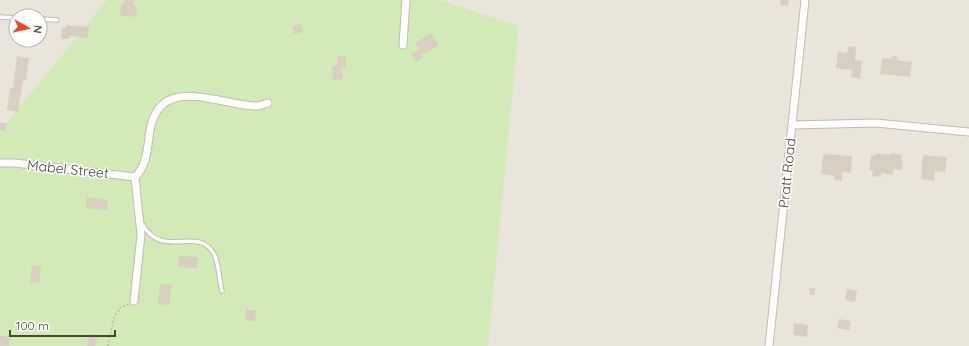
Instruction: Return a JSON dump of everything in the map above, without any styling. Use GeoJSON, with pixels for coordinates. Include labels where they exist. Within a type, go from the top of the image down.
{"type":"FeatureCollection","features":[{"type":"Feature","properties":{"kind":"street"},"geometry":{"type":"LineString","coordinates":[[403,44],[406,0]]}},
{"type":"Feature","properties":{"kind":"street","name":"Pratt Road"},"geometry":{"type":"LineString","coordinates":[[769,346],[805,0]]}},
{"type":"Feature","properties":{"kind":"street"},"geometry":{"type":"LineString","coordinates":[[134,301],[141,244],[135,177],[139,173],[148,152],[152,120],[157,110],[165,101],[186,97],[203,97],[257,106],[268,103]]}},
{"type":"Feature","properties":{"kind":"street"},"geometry":{"type":"LineString","coordinates":[[792,124],[876,123],[969,132]]}},
{"type":"Feature","properties":{"kind":"street","name":"Mabel Street"},"geometry":{"type":"LineString","coordinates":[[0,163],[15,163],[135,177]]}},
{"type":"Feature","properties":{"kind":"lane"},"geometry":{"type":"LineString","coordinates":[[48,19],[58,20]]}},
{"type":"Feature","properties":{"kind":"lane"},"geometry":{"type":"LineString","coordinates":[[140,220],[149,234],[161,241],[195,241],[203,242],[210,247],[215,256],[222,291]]}},
{"type":"Feature","properties":{"kind":"path"},"geometry":{"type":"LineString","coordinates":[[108,346],[114,317],[121,307],[134,301]]}},
{"type":"Feature","properties":{"kind":"shaded area"},"geometry":{"type":"Polygon","coordinates":[[[0,0],[969,0],[969,346],[0,346],[0,0]]]}},
{"type":"Feature","properties":{"kind":"green space"},"geometry":{"type":"Polygon","coordinates":[[[107,0],[440,0],[519,26],[488,346],[0,346],[0,131],[107,0]]]}},
{"type":"Feature","properties":{"kind":"building"},"geometry":{"type":"Polygon","coordinates":[[[125,0],[134,0],[133,5],[137,6],[136,17],[120,15],[122,3],[124,4],[125,0]]]}},
{"type":"Feature","properties":{"kind":"building"},"geometry":{"type":"Polygon","coordinates":[[[781,0],[789,0],[788,6],[780,5],[781,0]]]}},
{"type":"Feature","properties":{"kind":"building"},"geometry":{"type":"Polygon","coordinates":[[[301,24],[303,32],[294,34],[292,26],[301,24]]]}},
{"type":"Feature","properties":{"kind":"building"},"geometry":{"type":"Polygon","coordinates":[[[66,25],[89,27],[88,38],[70,36],[69,39],[61,39],[62,28],[66,28],[66,25]]]}},
{"type":"Feature","properties":{"kind":"building"},"geometry":{"type":"Polygon","coordinates":[[[431,33],[439,45],[421,55],[423,58],[416,62],[411,54],[419,49],[415,43],[431,33]]]}},
{"type":"Feature","properties":{"kind":"building"},"geometry":{"type":"Polygon","coordinates":[[[848,46],[856,47],[855,60],[862,61],[860,79],[851,77],[852,70],[836,68],[838,52],[847,53],[848,46]]]}},
{"type":"Feature","properties":{"kind":"building"},"geometry":{"type":"Polygon","coordinates":[[[17,56],[29,58],[26,80],[23,80],[18,112],[7,110],[10,88],[13,88],[17,56]]]}},
{"type":"Feature","properties":{"kind":"building"},"geometry":{"type":"Polygon","coordinates":[[[337,56],[346,56],[346,68],[342,68],[343,79],[333,80],[332,66],[337,65],[337,56]]]}},
{"type":"Feature","properties":{"kind":"building"},"geometry":{"type":"Polygon","coordinates":[[[892,56],[898,57],[897,60],[912,62],[910,77],[880,74],[882,58],[891,59],[892,56]]]}},
{"type":"Feature","properties":{"kind":"building"},"geometry":{"type":"Polygon","coordinates":[[[0,123],[6,123],[6,131],[0,130],[0,123]]]}},
{"type":"Feature","properties":{"kind":"building"},"geometry":{"type":"Polygon","coordinates":[[[876,153],[902,155],[902,170],[894,169],[893,175],[881,173],[881,177],[872,176],[873,170],[869,170],[871,155],[875,156],[876,153]]]}},
{"type":"Feature","properties":{"kind":"building"},"geometry":{"type":"Polygon","coordinates":[[[823,154],[852,156],[851,173],[842,172],[842,181],[834,180],[834,176],[821,174],[823,154]]]}},
{"type":"Feature","properties":{"kind":"building"},"geometry":{"type":"Polygon","coordinates":[[[923,155],[947,157],[945,172],[935,171],[934,181],[921,179],[923,155]]]}},
{"type":"Feature","properties":{"kind":"building"},"geometry":{"type":"Polygon","coordinates":[[[87,197],[108,200],[107,210],[86,208],[87,197]]]}},
{"type":"Feature","properties":{"kind":"building"},"geometry":{"type":"Polygon","coordinates":[[[179,256],[198,257],[197,268],[178,267],[179,256]]]}},
{"type":"Feature","properties":{"kind":"building"},"geometry":{"type":"Polygon","coordinates":[[[32,265],[41,266],[39,283],[30,282],[32,265]]]}},
{"type":"Feature","properties":{"kind":"building"},"geometry":{"type":"Polygon","coordinates":[[[160,284],[172,285],[169,305],[158,304],[160,284]]]}},
{"type":"Feature","properties":{"kind":"building"},"geometry":{"type":"Polygon","coordinates":[[[809,288],[815,288],[815,295],[810,295],[809,288]]]}},
{"type":"Feature","properties":{"kind":"building"},"geometry":{"type":"Polygon","coordinates":[[[847,289],[857,291],[855,302],[845,300],[847,289]]]}},
{"type":"Feature","properties":{"kind":"building"},"geometry":{"type":"Polygon","coordinates":[[[246,309],[256,311],[255,321],[245,320],[246,309]]]}},
{"type":"Feature","properties":{"kind":"building"},"geometry":{"type":"Polygon","coordinates":[[[839,319],[851,321],[849,330],[837,328],[839,319]]]}},
{"type":"Feature","properties":{"kind":"building"},"geometry":{"type":"Polygon","coordinates":[[[794,323],[808,325],[807,337],[793,335],[794,323]]]}},
{"type":"Feature","properties":{"kind":"building"},"geometry":{"type":"Polygon","coordinates":[[[90,334],[98,336],[95,346],[87,346],[90,334]]]}},
{"type":"Feature","properties":{"kind":"building"},"geometry":{"type":"Polygon","coordinates":[[[0,335],[10,338],[9,346],[0,346],[0,335]]]}}]}
